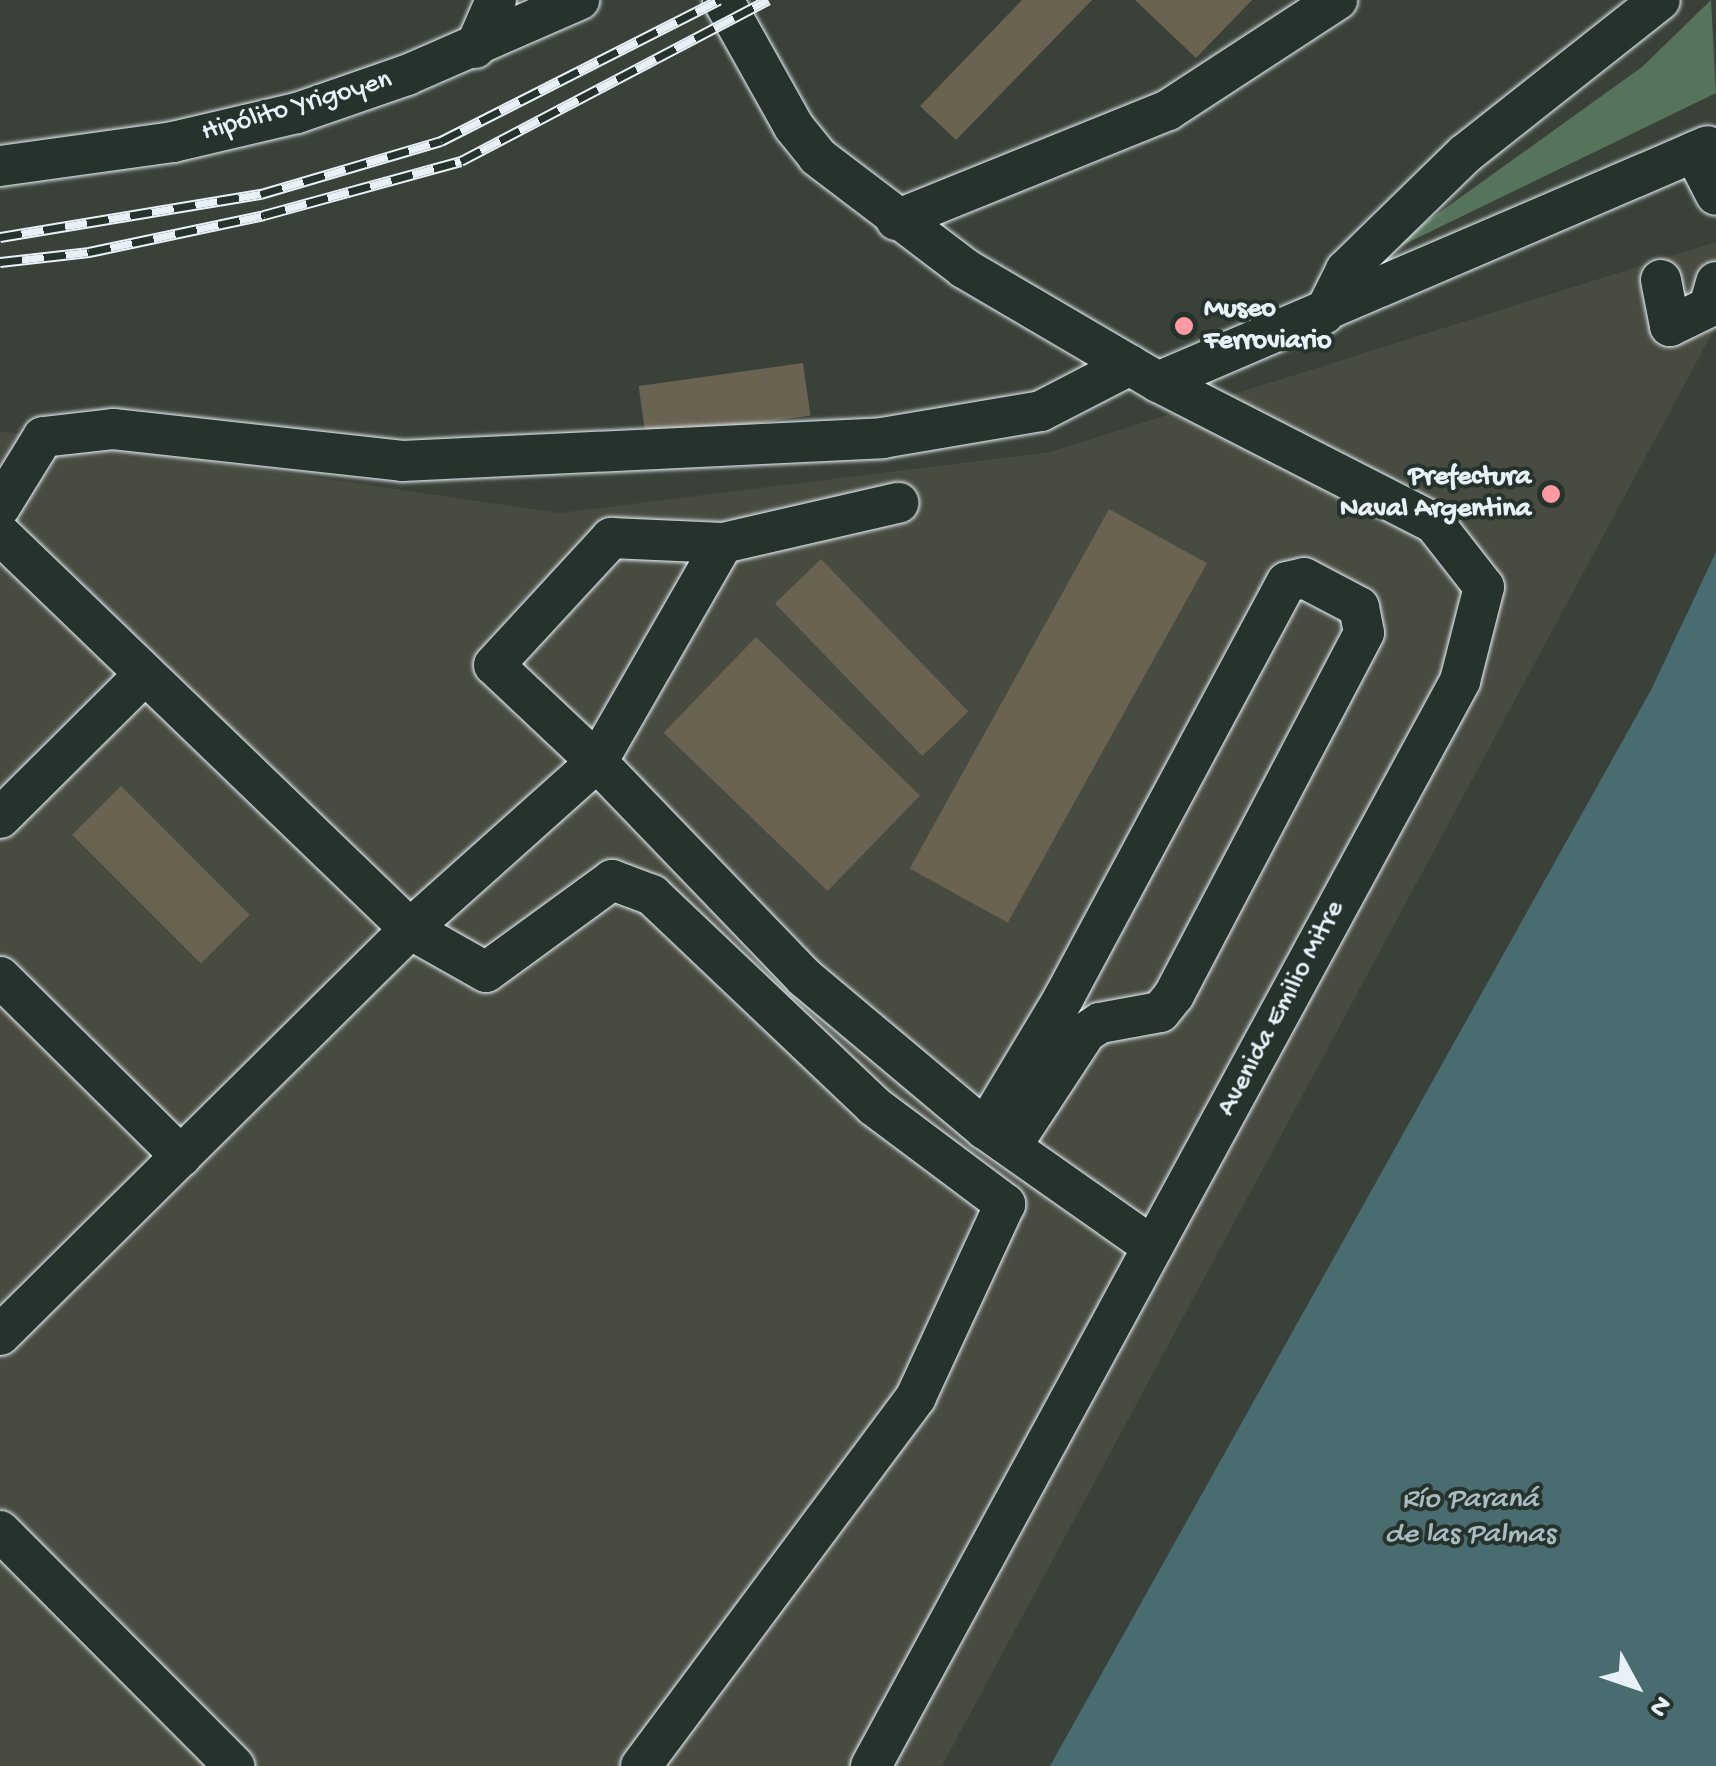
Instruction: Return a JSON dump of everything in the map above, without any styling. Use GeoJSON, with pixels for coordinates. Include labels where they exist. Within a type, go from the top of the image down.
{"type":"FeatureCollection","features":[{"type":"Feature","properties":{"kind":"street"},"geometry":{"type":"LineString","coordinates":[[475,48],[496,0]]}},
{"type":"Feature","properties":{"kind":"street","name":"Hipólito Yrigoyen"},"geometry":{"type":"LineString","coordinates":[[0,166],[173,142],[297,113],[475,48],[580,0]]}},
{"type":"Feature","properties":{"kind":"street"},"geometry":{"type":"LineString","coordinates":[[723,0],[794,127],[818,156],[896,220],[1144,374]]}},
{"type":"Feature","properties":{"kind":"street"},"geometry":{"type":"LineString","coordinates":[[896,220],[1168,110],[1336,0]]}},
{"type":"Feature","properties":{"kind":"street"},"geometry":{"type":"LineString","coordinates":[[1324,314],[1346,270],[1465,154],[1660,0]]}},
{"type":"Feature","properties":{"kind":"street"},"geometry":{"type":"LineString","coordinates":[[0,507],[43,437],[113,429],[402,461],[882,438],[1041,411],[1324,314],[1701,149],[1716,195]]}},
{"type":"Feature","properties":{"kind":"street"},"geometry":{"type":"LineString","coordinates":[[1661,280],[1670,326],[1709,307],[1716,282]]}},
{"type":"Feature","properties":{"kind":"street","name":"Avenida Emilio Mitre"},"geometry":{"type":"LineString","coordinates":[[871,1766],[1460,681],[1484,587],[1434,523],[1144,374]]}},
{"type":"Feature","properties":{"kind":"street"},"geometry":{"type":"LineString","coordinates":[[898,503],[723,543],[611,538],[494,665],[596,762],[805,978],[998,1138],[1152,1248]]}},
{"type":"Feature","properties":{"kind":"street"},"geometry":{"type":"LineString","coordinates":[[0,534],[410,929],[486,972],[612,880],[652,894],[874,1106],[1006,1204],[916,1397],[642,1766]]}},
{"type":"Feature","properties":{"kind":"street"},"geometry":{"type":"LineString","coordinates":[[0,1335],[410,929],[596,762],[723,543]]}},
{"type":"Feature","properties":{"kind":"street"},"geometry":{"type":"LineString","coordinates":[[1304,578],[1358,608],[1364,633],[1174,995],[1160,1012],[1100,1022],[1086,1032],[998,1138],[1063,999],[1287,582],[1304,578]]}},
{"type":"Feature","properties":{"kind":"street"},"geometry":{"type":"LineString","coordinates":[[0,818],[145,674]]}},
{"type":"Feature","properties":{"kind":"street"},"geometry":{"type":"LineString","coordinates":[[0,976],[180,1156]]}},
{"type":"Feature","properties":{"kind":"street"},"geometry":{"type":"LineString","coordinates":[[0,1531],[234,1766]]}},
{"type":"Feature","properties":{"kind":"shaded area"},"geometry":{"type":"Polygon","coordinates":[[[1716,242],[1716,326],[942,1766],[0,1766],[0,431],[560,513],[1050,452],[1716,242]]]}},
{"type":"Feature","properties":{"kind":"green space"},"geometry":{"type":"Polygon","coordinates":[[[1711,0],[1716,93],[1376,258],[1642,67],[1711,0]]]}},
{"type":"Feature","properties":{"kind":"water","name":"Río Paraná de las Palmas"},"geometry":{"type":"Polygon","coordinates":[[[1716,552],[1716,1766],[1050,1766],[1651,690],[1716,552]]]}},
{"type":"Feature","properties":{"kind":"building"},"geometry":{"type":"Polygon","coordinates":[[[1022,0],[1092,0],[956,140],[920,106],[1022,0]]]}},
{"type":"Feature","properties":{"kind":"building"},"geometry":{"type":"Polygon","coordinates":[[[1135,0],[1252,0],[1196,58],[1135,0]]]}},
{"type":"Feature","properties":{"kind":"building"},"geometry":{"type":"Polygon","coordinates":[[[803,363],[810,415],[646,439],[639,386],[803,363]]]}},
{"type":"Feature","properties":{"kind":"building"},"geometry":{"type":"Polygon","coordinates":[[[1109,509],[1207,563],[1008,923],[910,868],[1109,509]]]}},
{"type":"Feature","properties":{"kind":"building"},"geometry":{"type":"Polygon","coordinates":[[[821,559],[968,712],[922,756],[775,603],[821,559]]]}},
{"type":"Feature","properties":{"kind":"building"},"geometry":{"type":"Polygon","coordinates":[[[756,637],[920,795],[828,891],[664,733],[756,637]]]}},
{"type":"Feature","properties":{"kind":"building"},"geometry":{"type":"Polygon","coordinates":[[[121,786],[250,915],[201,963],[72,835],[121,786]]]}},
{"type":"Feature","properties":{"kind":"railway"},"geometry":{"type":"LineString","coordinates":[[0,237],[261,194],[441,141],[719,0]]}},
{"type":"Feature","properties":{"kind":"railway"},"geometry":{"type":"LineString","coordinates":[[0,262],[89,252],[264,215],[461,161],[768,0]]}},
{"type":"Feature","properties":{"kind":"place","name":"Museo Ferroviario"},"geometry":{"type":"Point","coordinates":[1184,326]}},
{"type":"Feature","properties":{"kind":"place","name":"Prefectura Naval Argentina"},"geometry":{"type":"Point","coordinates":[1551,494]}}]}
